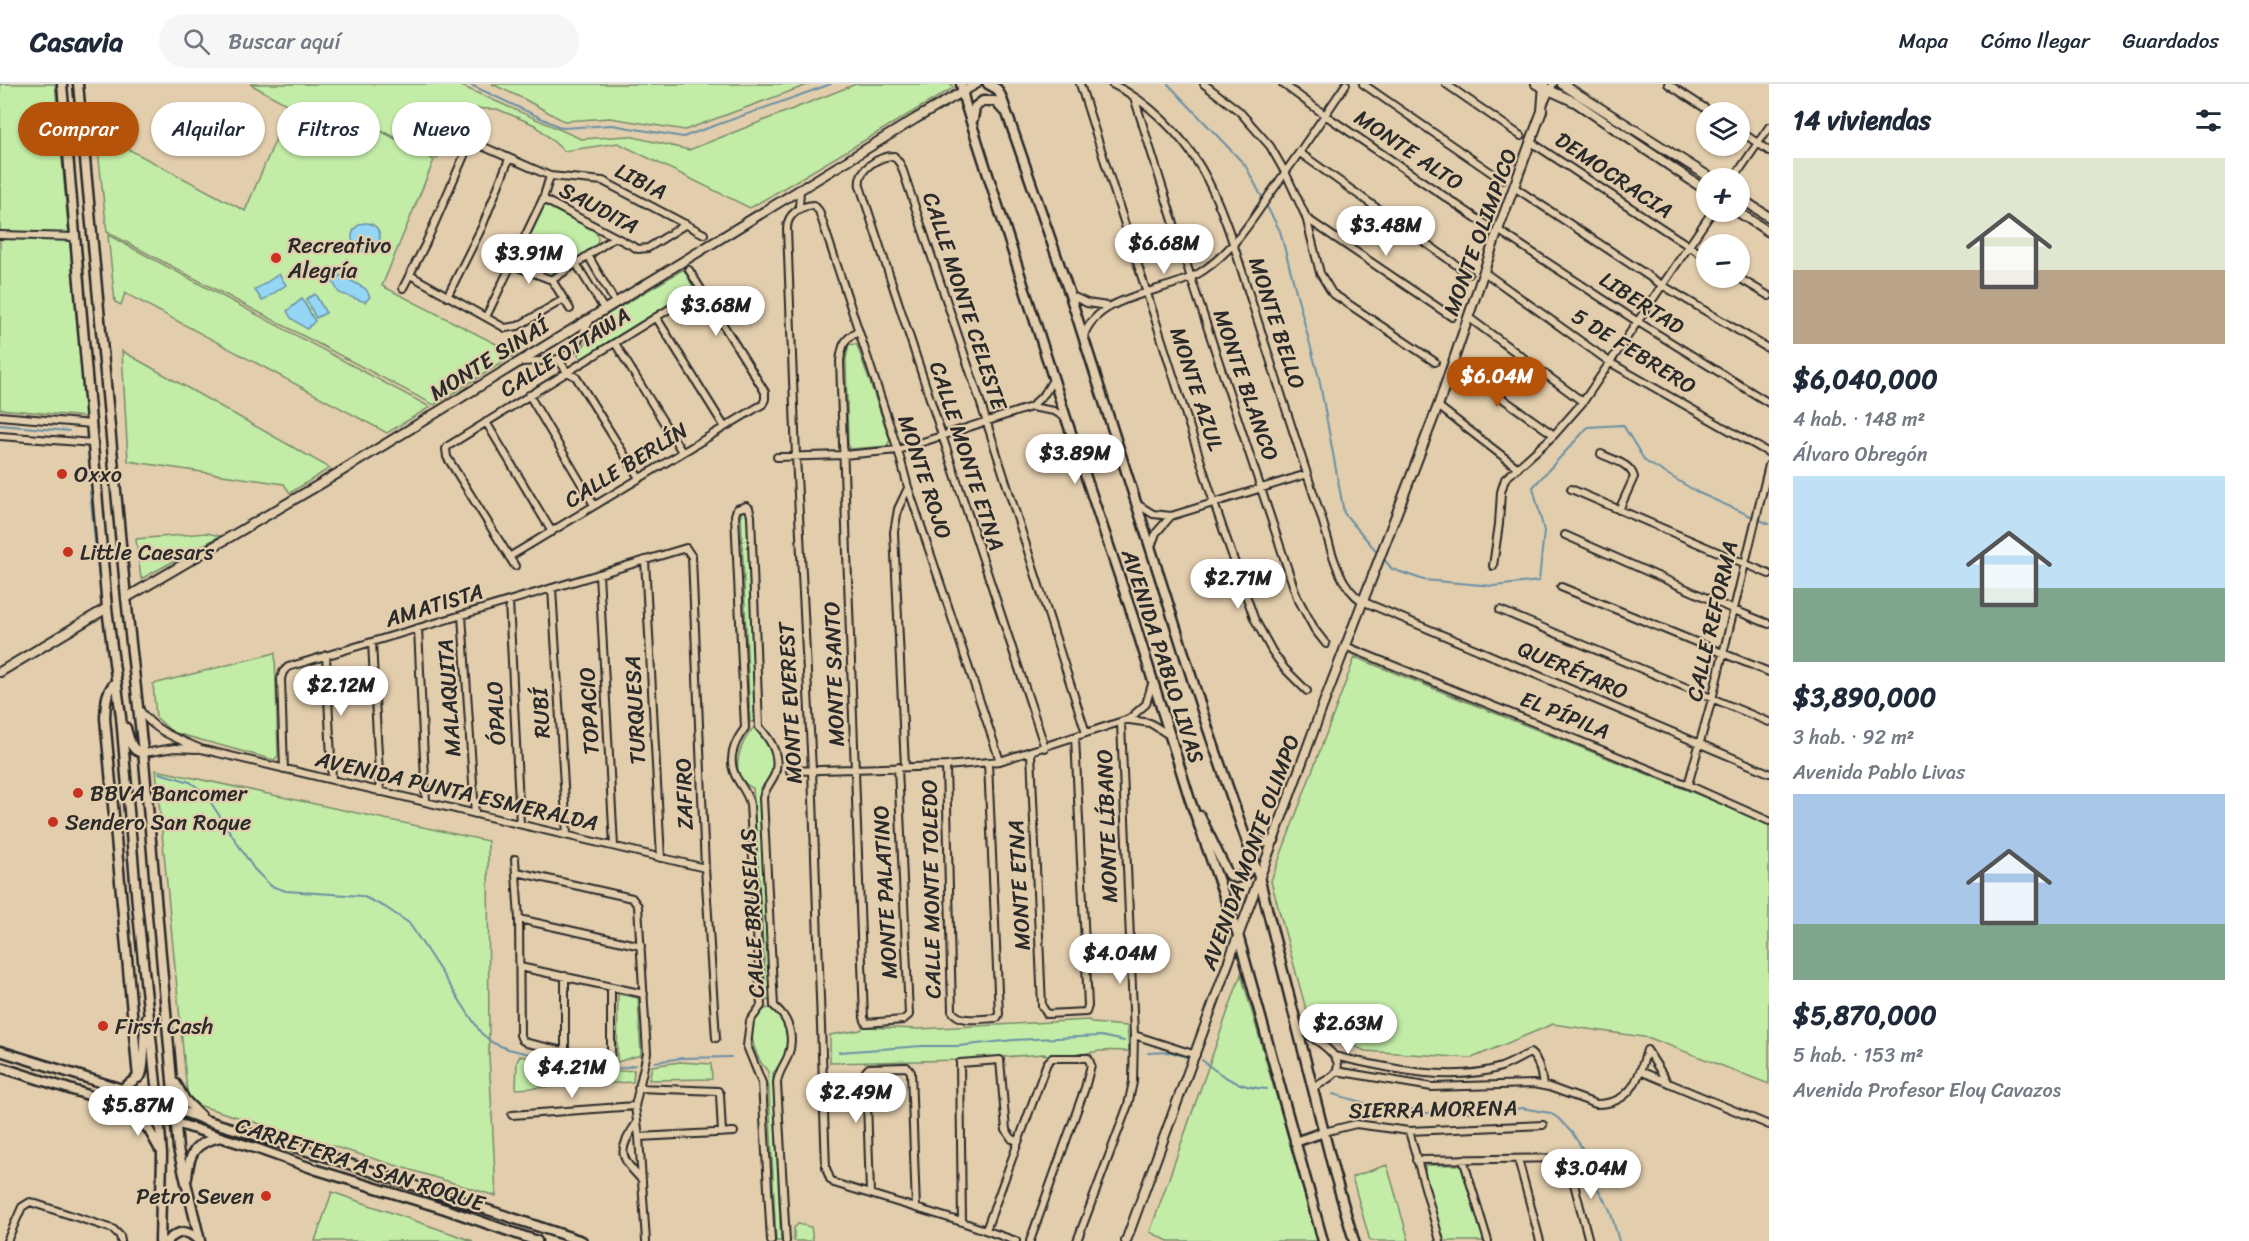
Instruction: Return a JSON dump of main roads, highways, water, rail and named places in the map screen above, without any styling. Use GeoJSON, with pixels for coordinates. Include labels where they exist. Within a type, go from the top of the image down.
{"type":"FeatureCollection","features":[{"type":"Feature","properties":{"kind":"main road"},"geometry":{"type":"LineString","coordinates":[[62,84],[64,102]]}},
{"type":"Feature","properties":{"kind":"main road"},"geometry":{"type":"LineString","coordinates":[[78,84],[80,102]]}},
{"type":"Feature","properties":{"kind":"main road","name":"AVENIDA PABLO LIVAS"},"geometry":{"type":"LineString","coordinates":[[988,84],[994,86],[999,92],[1070,295],[1208,729],[1259,877],[1324,1132]]}},
{"type":"Feature","properties":{"kind":"main road","name":"AVENIDA PABLO LIVAS"},"geometry":{"type":"LineString","coordinates":[[961,88],[1066,418],[1132,614],[1152,684],[1238,935],[1323,1241]]}},
{"type":"Feature","properties":{"kind":"main road"},"geometry":{"type":"LineString","coordinates":[[974,128],[974,110],[983,101],[995,101],[1008,118]]}},
{"type":"Feature","properties":{"kind":"main road"},"geometry":{"type":"LineString","coordinates":[[68,156],[107,608],[121,717],[137,904],[158,1103],[162,1155],[160,1241]]}},
{"type":"Feature","properties":{"kind":"main road"},"geometry":{"type":"LineString","coordinates":[[85,156],[126,598],[144,753],[180,1158],[200,1241]]}},
{"type":"Feature","properties":{"kind":"main road"},"geometry":{"type":"LineString","coordinates":[[69,167],[80,168],[88,190]]}},
{"type":"Feature","properties":{"kind":"main road"},"geometry":{"type":"LineString","coordinates":[[116,682],[108,690],[105,718],[138,1078]]}},
{"type":"Feature","properties":{"kind":"main road"},"geometry":{"type":"LineString","coordinates":[[121,717],[132,747],[144,753]]}},
{"type":"Feature","properties":{"kind":"main road"},"geometry":{"type":"LineString","coordinates":[[1190,800],[1210,834],[1227,874],[1235,878],[1246,875],[1250,868],[1251,853]]}},
{"type":"Feature","properties":{"kind":"main road"},"geometry":{"type":"LineString","coordinates":[[115,824],[129,811]]}},
{"type":"Feature","properties":{"kind":"main road"},"geometry":{"type":"LineString","coordinates":[[1247,840],[1263,843],[1274,840]]}},
{"type":"Feature","properties":{"kind":"main road"},"geometry":{"type":"LineString","coordinates":[[121,890],[137,904]]}},
{"type":"Feature","properties":{"kind":"main road"},"geometry":{"type":"LineString","coordinates":[[122,1089],[138,1078],[143,1070],[146,1023],[149,1012]]}},
{"type":"Feature","properties":{"kind":"main road","name":"CARRETERA A SAN ROQUE"},"geometry":{"type":"LineString","coordinates":[[0,1051],[122,1089],[208,1121],[334,1159],[582,1241]]}},
{"type":"Feature","properties":{"kind":"main road"},"geometry":{"type":"LineString","coordinates":[[2,1067],[16,1065],[23,1059]]}},
{"type":"Feature","properties":{"kind":"main road"},"geometry":{"type":"LineString","coordinates":[[172,1064],[176,1083],[185,1100],[208,1121]]}},
{"type":"Feature","properties":{"kind":"main road","name":"CARRETERA A SAN ROQUE"},"geometry":{"type":"LineString","coordinates":[[2,1067],[317,1170],[445,1209],[537,1241]]}},
{"type":"Feature","properties":{"kind":"main road"},"geometry":{"type":"LineString","coordinates":[[128,1108],[154,1136],[162,1155]]}},
{"type":"Feature","properties":{"kind":"main road"},"geometry":{"type":"LineString","coordinates":[[1295,1142],[1324,1132],[1354,1241]]}},
{"type":"Feature","properties":{"kind":"main road"},"geometry":{"type":"LineString","coordinates":[[186,1184],[189,1164],[196,1148],[204,1142],[220,1137]]}},
{"type":"Feature","properties":{"kind":"main road"},"geometry":{"type":"LineString","coordinates":[[548,1230],[563,1241]]}},
{"type":"Feature","properties":{"kind":"main road"},"geometry":{"type":"LineString","coordinates":[[167,1241],[176,1233],[184,1232],[200,1241]]}},
{"type":"Feature","properties":{"kind":"water"},"geometry":{"type":"Polygon","coordinates":[[[366,223],[376,227],[380,237],[376,247],[366,251],[356,247],[352,237],[356,227],[366,223]]]}},
{"type":"Feature","properties":{"kind":"water"},"geometry":{"type":"Polygon","coordinates":[[[279,274],[286,285],[262,301],[255,290],[279,274]]]}},
{"type":"Feature","properties":{"kind":"water"},"geometry":{"type":"Polygon","coordinates":[[[341,275],[366,289],[370,297],[365,302],[339,293],[332,280],[341,275]]]}},
{"type":"Feature","properties":{"kind":"water"},"geometry":{"type":"Polygon","coordinates":[[[315,294],[326,313],[316,318],[306,299],[315,294]]]}},
{"type":"Feature","properties":{"kind":"water"},"geometry":{"type":"Polygon","coordinates":[[[302,299],[315,321],[307,329],[291,318],[287,311],[302,299]]]}},
{"type":"Feature","properties":{"kind":"waterway"},"geometry":{"type":"LineString","coordinates":[[469,84],[562,128],[612,125],[683,137],[831,84]]}},
{"type":"Feature","properties":{"kind":"waterway"},"geometry":{"type":"LineString","coordinates":[[1168,84],[1245,165],[1280,231],[1319,378],[1344,513],[1378,553]]}},
{"type":"Feature","properties":{"kind":"waterway"},"geometry":{"type":"LineString","coordinates":[[0,425],[69,431]]}},
{"type":"Feature","properties":{"kind":"waterway"},"geometry":{"type":"LineString","coordinates":[[1382,557],[1392,569],[1424,580],[1493,586],[1539,581],[1544,531],[1533,487],[1588,427],[1623,425],[1645,461],[1699,493],[1769,524]]}},
{"type":"Feature","properties":{"kind":"waterway"},"geometry":{"type":"LineString","coordinates":[[90,492],[101,600]]}},
{"type":"Feature","properties":{"kind":"waterway"},"geometry":{"type":"LineString","coordinates":[[159,773],[190,782],[204,792],[254,869],[271,886],[286,891],[362,896],[385,907],[409,923],[481,1033],[493,1043],[508,1049],[594,1069],[623,1068],[635,1065]]}},
{"type":"Feature","properties":{"kind":"waterway"},"geometry":{"type":"LineString","coordinates":[[839,1052],[1101,1036],[1124,1041]]}},
{"type":"Feature","properties":{"kind":"waterway"},"geometry":{"type":"LineString","coordinates":[[1148,1053],[1171,1052],[1189,1058]]}},
{"type":"Feature","properties":{"kind":"waterway"},"geometry":{"type":"LineString","coordinates":[[655,1062],[682,1058],[731,1057]]}},
{"type":"Feature","properties":{"kind":"waterway"},"geometry":{"type":"LineString","coordinates":[[1202,1060],[1217,1072],[1240,1084],[1267,1089]]}},
{"type":"Feature","properties":{"kind":"waterway"},"geometry":{"type":"LineString","coordinates":[[1333,1094],[1382,1108],[1404,1111],[1412,1109],[1426,1113],[1505,1111],[1522,1108],[1550,1113],[1573,1134],[1584,1151],[1595,1184],[1610,1210],[1619,1241]]}},
{"type":"Feature","properties":{"kind":"place","name":"Recreativo Alegría"},"geometry":{"type":"Point","coordinates":[276,258]}},
{"type":"Feature","properties":{"kind":"place","name":"Oxxo"},"geometry":{"type":"Point","coordinates":[62,474]}},
{"type":"Feature","properties":{"kind":"place","name":"Little Caesars"},"geometry":{"type":"Point","coordinates":[68,552]}},
{"type":"Feature","properties":{"kind":"place","name":"BBVA Bancomer"},"geometry":{"type":"Point","coordinates":[78,793]}},
{"type":"Feature","properties":{"kind":"place","name":"Sendero San Roque"},"geometry":{"type":"Point","coordinates":[53,822]}},
{"type":"Feature","properties":{"kind":"place","name":"First Cash"},"geometry":{"type":"Point","coordinates":[103,1026]}},
{"type":"Feature","properties":{"kind":"place","name":"Petro Seven"},"geometry":{"type":"Point","coordinates":[266,1196]}}]}
